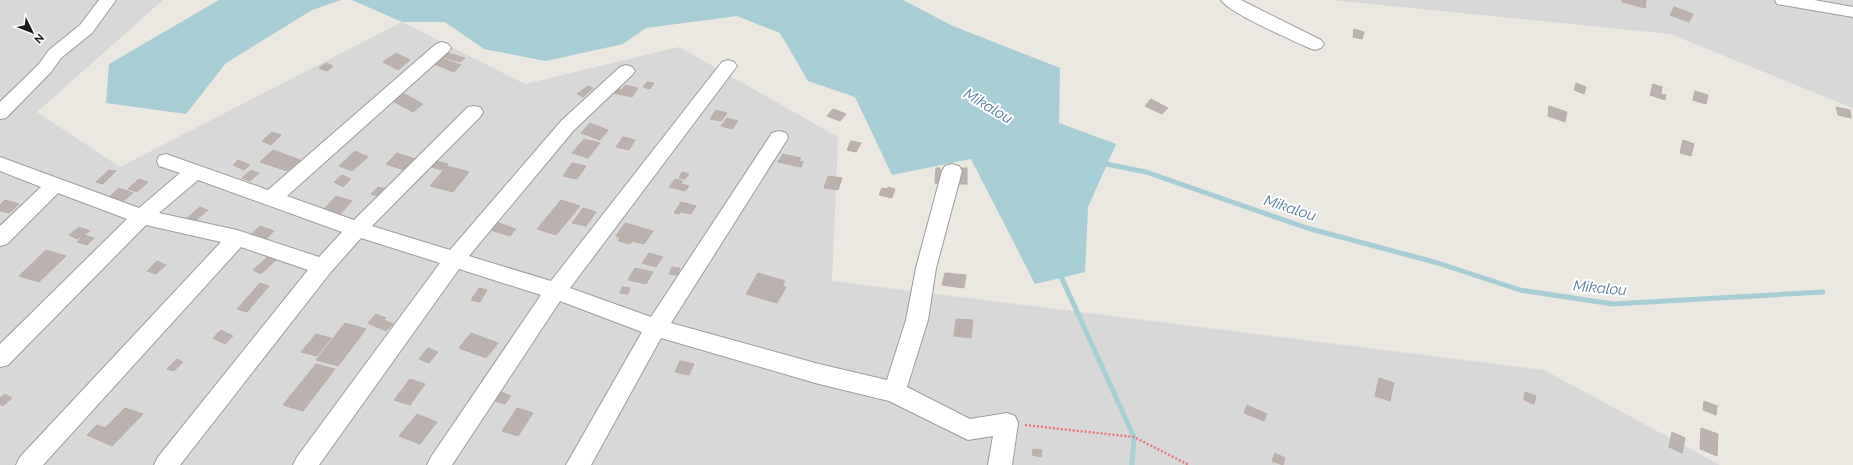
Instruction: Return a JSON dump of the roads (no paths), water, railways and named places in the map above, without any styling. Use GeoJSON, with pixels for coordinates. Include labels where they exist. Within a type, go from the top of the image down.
{"type":"FeatureCollection","features":[{"type":"Feature","properties":{"kind":"street"},"geometry":{"type":"LineString","coordinates":[[0,113],[8,94],[45,68],[55,54],[86,29],[108,0]]}},
{"type":"Feature","properties":{"kind":"street"},"geometry":{"type":"LineString","coordinates":[[1229,0],[1245,10],[1314,44]]}},
{"type":"Feature","properties":{"kind":"street"},"geometry":{"type":"LineString","coordinates":[[1783,0],[1821,3],[1853,12]]}},
{"type":"Feature","properties":{"kind":"street"},"geometry":{"type":"LineString","coordinates":[[272,198],[442,48]]}},
{"type":"Feature","properties":{"kind":"street"},"geometry":{"type":"LineString","coordinates":[[439,465],[555,291],[728,66]]}},
{"type":"Feature","properties":{"kind":"street"},"geometry":{"type":"LineString","coordinates":[[306,465],[455,259],[568,125],[626,71]]}},
{"type":"Feature","properties":{"kind":"street"},"geometry":{"type":"LineString","coordinates":[[166,465],[323,267],[357,229],[474,112]]}},
{"type":"Feature","properties":{"kind":"street"},"geometry":{"type":"LineString","coordinates":[[578,465],[656,328],[779,138]]}},
{"type":"Feature","properties":{"kind":"street"},"geometry":{"type":"LineString","coordinates":[[166,161],[357,229],[555,291],[656,328],[819,374],[894,392],[968,430],[1007,423],[1000,465]]}},
{"type":"Feature","properties":{"kind":"street"},"geometry":{"type":"LineString","coordinates":[[0,164],[142,217],[237,238],[323,267]]}},
{"type":"Feature","properties":{"kind":"street"},"geometry":{"type":"LineString","coordinates":[[894,392],[917,320],[926,268],[952,171]]}},
{"type":"Feature","properties":{"kind":"street"},"geometry":{"type":"LineString","coordinates":[[0,358],[142,217],[194,172]]}},
{"type":"Feature","properties":{"kind":"street"},"geometry":{"type":"LineString","coordinates":[[0,238],[55,185]]}},
{"type":"Feature","properties":{"kind":"street"},"geometry":{"type":"LineString","coordinates":[[28,465],[237,238]]}},
{"type":"Feature","properties":{"kind":"water"},"geometry":{"type":"Polygon","coordinates":[[[219,0],[341,0],[312,10],[226,63],[186,114],[106,103],[109,64],[219,0]]]}},
{"type":"Feature","properties":{"kind":"water"},"geometry":{"type":"Polygon","coordinates":[[[352,0],[903,0],[953,26],[1060,68],[1059,123],[1116,144],[1088,207],[1085,272],[1035,284],[971,159],[892,175],[855,97],[808,81],[780,33],[737,16],[646,28],[623,44],[546,61],[484,49],[445,22],[402,22],[352,0]]]}},
{"type":"Feature","properties":{"kind":"waterway","name":"Mikalou"},"geometry":{"type":"LineString","coordinates":[[1101,163],[1146,172],[1307,228],[1438,263],[1520,290],[1613,304],[1823,292]]}},
{"type":"Feature","properties":{"kind":"waterway"},"geometry":{"type":"LineString","coordinates":[[1059,272],[1134,437],[1132,465]]}}]}
